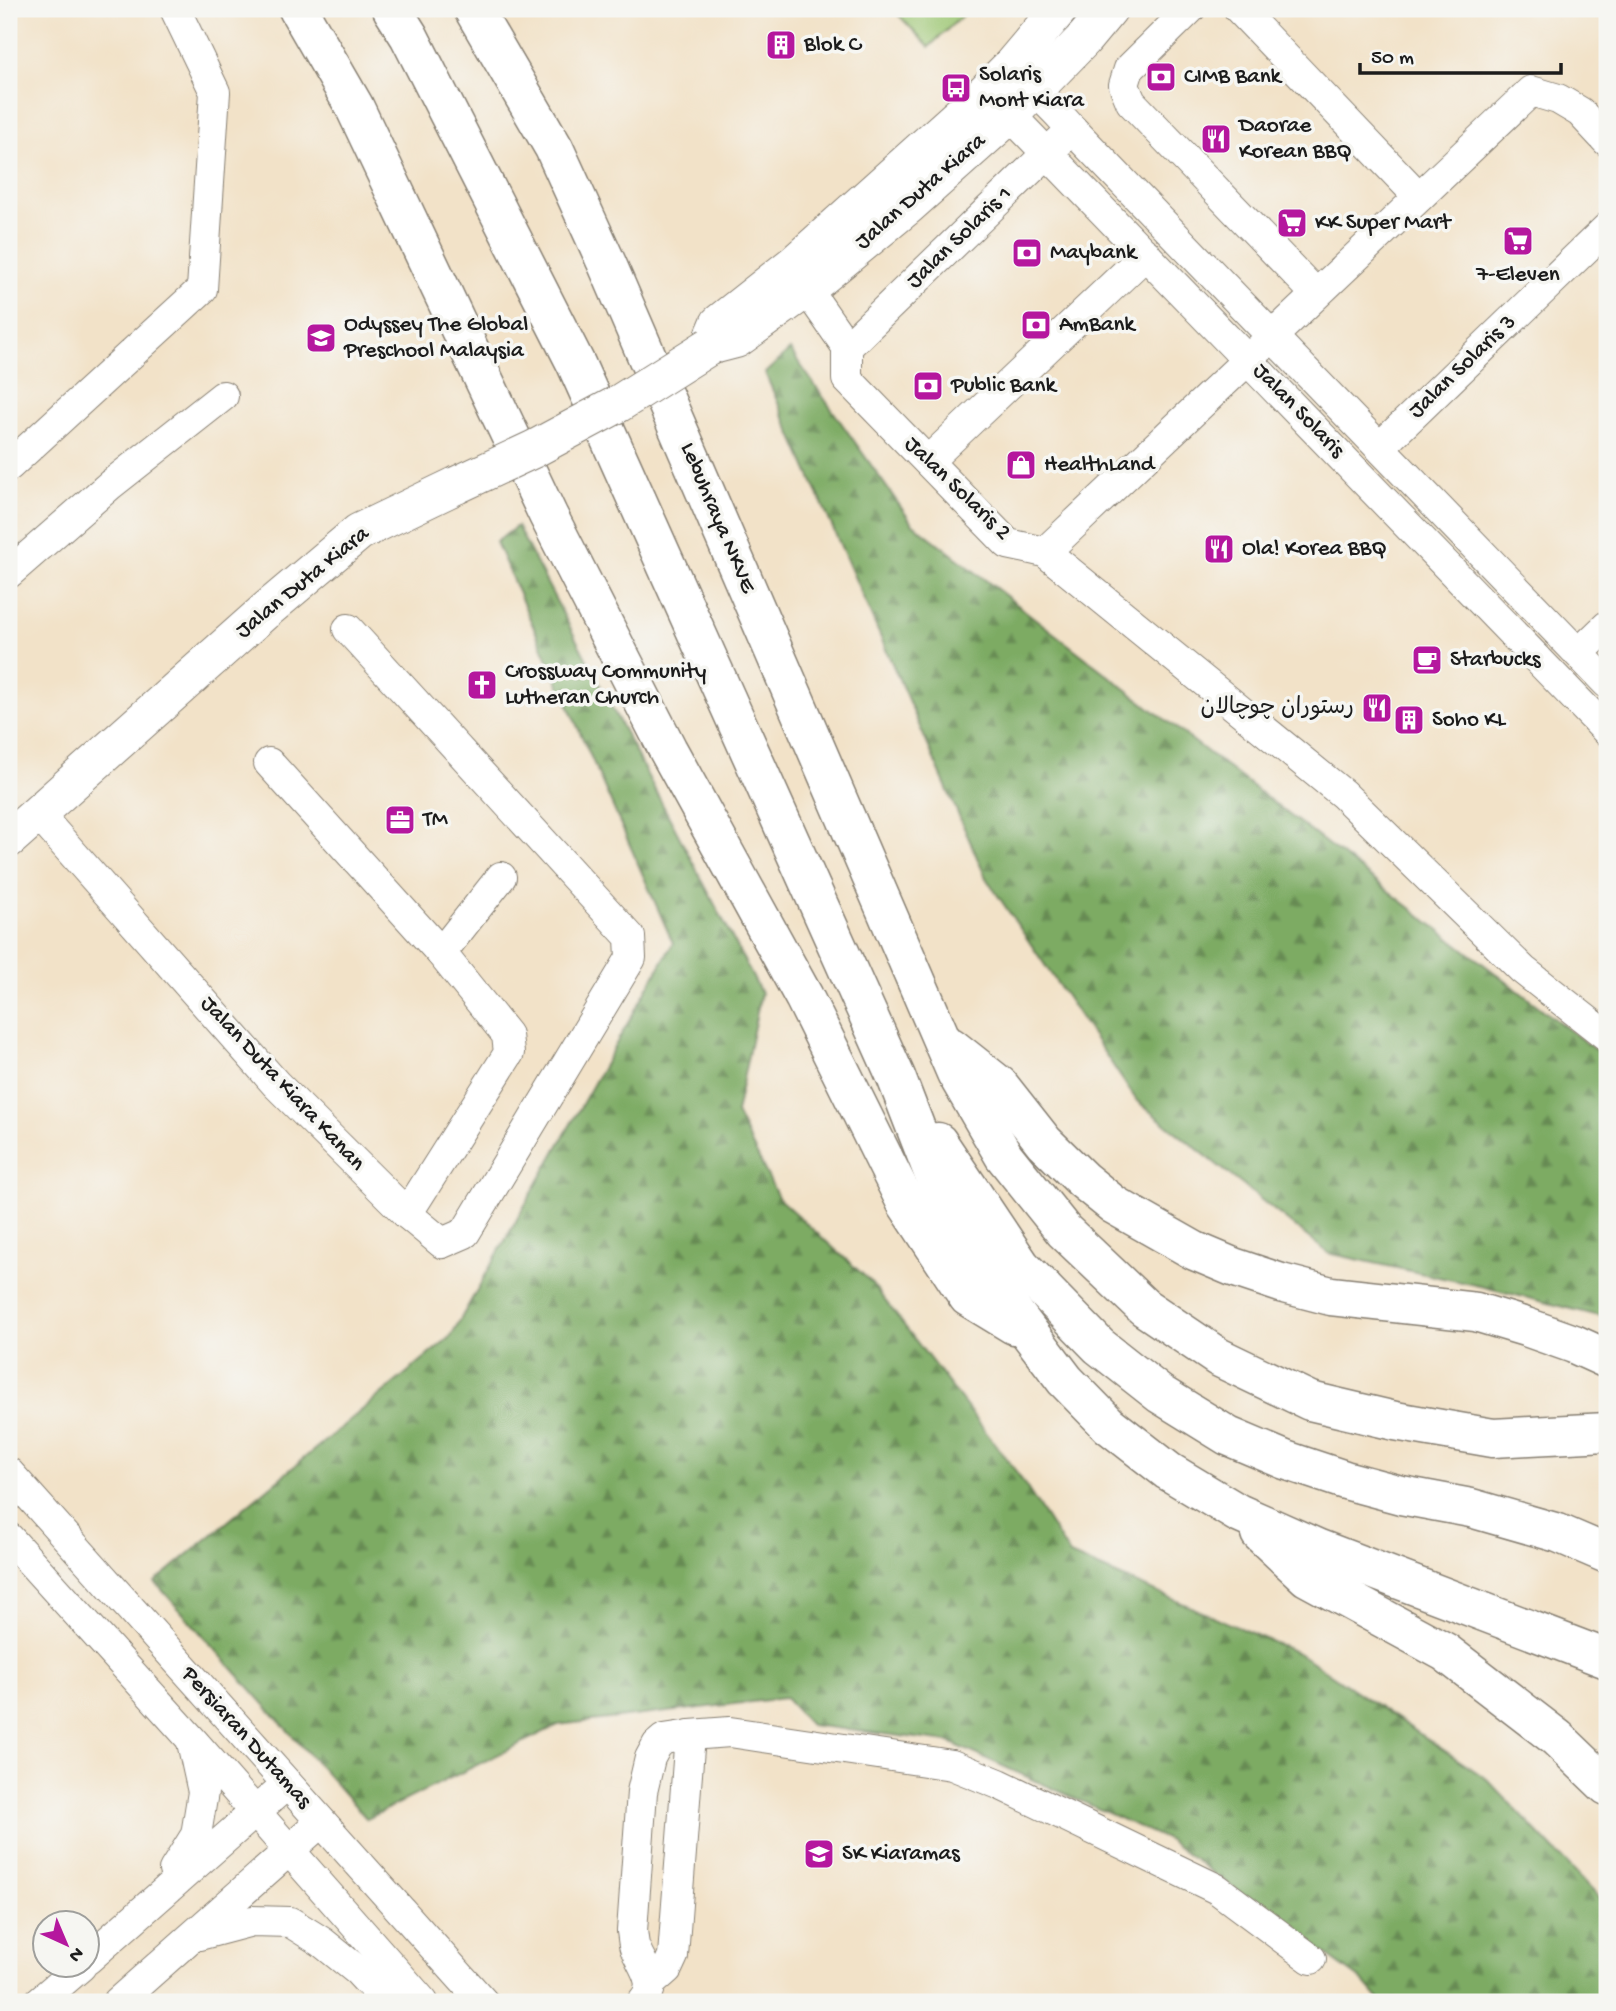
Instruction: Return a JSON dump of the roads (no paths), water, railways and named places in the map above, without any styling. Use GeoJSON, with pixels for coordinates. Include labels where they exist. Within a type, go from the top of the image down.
{"type":"FeatureCollection","features":[{"type":"Feature","properties":{"kind":"highway"},"geometry":{"type":"LineString","coordinates":[[298,9],[354,106],[561,539],[668,750],[804,998],[906,1203],[968,1297],[1030,1334]]}},
{"type":"Feature","properties":{"kind":"highway"},"geometry":{"type":"LineString","coordinates":[[392,9],[409,36],[576,364],[896,1077],[942,1196],[987,1277],[1065,1380],[1109,1425],[1168,1471],[1238,1513],[1318,1549],[1607,1659]]}},
{"type":"Feature","properties":{"kind":"highway","name":"Lebuhraya NKVE"},"geometry":{"type":"LineString","coordinates":[[473,9],[554,148],[607,264],[956,1073],[1004,1156],[1064,1231],[1144,1307],[1218,1357],[1310,1401],[1395,1421],[1493,1438],[1607,1432]]}},
{"type":"Feature","properties":{"kind":"highway"},"geometry":{"type":"LineString","coordinates":[[941,1038],[999,1085],[1044,1142],[1083,1180],[1114,1205],[1175,1240],[1233,1267],[1280,1283],[1331,1296],[1476,1312],[1527,1327],[1607,1359]]}},
{"type":"Feature","properties":{"kind":"highway"},"geometry":{"type":"LineString","coordinates":[[896,1077],[1021,1266],[1100,1346],[1160,1394],[1228,1436],[1286,1460],[1345,1480],[1401,1495],[1471,1508],[1558,1533],[1607,1554]]}},
{"type":"Feature","properties":{"kind":"highway"},"geometry":{"type":"LineString","coordinates":[[1238,1513],[1307,1577],[1445,1652],[1557,1738],[1607,1786]]}},
{"type":"Feature","properties":{"kind":"main road","name":"Jalan Duta Kiara"},"geometry":{"type":"LineString","coordinates":[[9,839],[45,822],[264,612],[359,532],[534,449],[618,404],[710,346],[737,339],[808,288],[908,206],[1008,91],[1059,9]]}},
{"type":"Feature","properties":{"kind":"main road","name":"Jalan Duta Kiara"},"geometry":{"type":"LineString","coordinates":[[710,346],[719,323],[1008,91],[1084,39],[1109,9]]}},
{"type":"Feature","properties":{"kind":"street"},"geometry":{"type":"LineString","coordinates":[[9,466],[202,289],[215,92],[175,9]]}},
{"type":"Feature","properties":{"kind":"street"},"geometry":{"type":"LineString","coordinates":[[1190,9],[1129,69],[1124,85],[1131,102],[1317,294]]}},
{"type":"Feature","properties":{"kind":"street"},"geometry":{"type":"LineString","coordinates":[[1239,9],[1419,197]]}},
{"type":"Feature","properties":{"kind":"street","name":"Jalan Solaris"},"geometry":{"type":"LineString","coordinates":[[1008,91],[1072,129],[1607,683]]}},
{"type":"Feature","properties":{"kind":"street","name":"Jalan Solaris"},"geometry":{"type":"LineString","coordinates":[[1008,91],[1049,153],[1607,731]]}},
{"type":"Feature","properties":{"kind":"street"},"geometry":{"type":"LineString","coordinates":[[1607,141],[1580,112],[1558,99],[1531,91],[1045,552],[1343,794],[1522,970],[1607,1036]]}},
{"type":"Feature","properties":{"kind":"street","name":"Jalan Solaris 1"},"geometry":{"type":"LineString","coordinates":[[847,347],[1072,129]]}},
{"type":"Feature","properties":{"kind":"street","name":"Jalan Solaris 3"},"geometry":{"type":"LineString","coordinates":[[1380,447],[1607,228]]}},
{"type":"Feature","properties":{"kind":"street"},"geometry":{"type":"LineString","coordinates":[[928,461],[1146,254]]}},
{"type":"Feature","properties":{"kind":"street"},"geometry":{"type":"LineString","coordinates":[[808,288],[847,347]]}},
{"type":"Feature","properties":{"kind":"street","name":"Jalan Solaris 2"},"geometry":{"type":"LineString","coordinates":[[847,347],[847,379],[1008,544],[1045,552]]}},
{"type":"Feature","properties":{"kind":"street"},"geometry":{"type":"LineString","coordinates":[[9,573],[110,485],[223,396]]}},
{"type":"Feature","properties":{"kind":"street"},"geometry":{"type":"LineString","coordinates":[[1579,653],[1607,626]]}},
{"type":"Feature","properties":{"kind":"street","name":"Jalan Duta Kiara Kanan"},"geometry":{"type":"LineString","coordinates":[[45,822],[276,1084],[407,1214],[442,1243],[465,1233],[631,958],[630,937],[348,629]]}},
{"type":"Feature","properties":{"kind":"street"},"geometry":{"type":"LineString","coordinates":[[269,763],[440,953],[507,1034],[509,1053],[407,1214]]}},
{"type":"Feature","properties":{"kind":"street"},"geometry":{"type":"LineString","coordinates":[[440,953],[501,877]]}},
{"type":"Feature","properties":{"kind":"street","name":"Persiaran Dutamas"},"geometry":{"type":"LineString","coordinates":[[9,1474],[483,2002]]}},
{"type":"Feature","properties":{"kind":"street","name":"Persiaran Dutamas"},"geometry":{"type":"LineString","coordinates":[[9,1538],[423,2002]]}},
{"type":"Feature","properties":{"kind":"street"},"geometry":{"type":"LineString","coordinates":[[646,1993],[648,1972],[635,1947],[632,1931],[642,1792],[650,1758],[664,1739],[730,1732],[952,1765],[999,1784],[1217,1889],[1311,1959]]}},
{"type":"Feature","properties":{"kind":"street"},"geometry":{"type":"LineString","coordinates":[[646,1993],[667,1969],[673,1956],[690,1735]]}},
{"type":"Feature","properties":{"kind":"street"},"geometry":{"type":"LineString","coordinates":[[158,1897],[196,1835],[203,1792],[192,1740]]}},
{"type":"Feature","properties":{"kind":"street"},"geometry":{"type":"LineString","coordinates":[[102,1947],[287,1784]]}},
{"type":"Feature","properties":{"kind":"street"},"geometry":{"type":"LineString","coordinates":[[118,2002],[321,1822]]}},
{"type":"Feature","properties":{"kind":"street"},"geometry":{"type":"LineString","coordinates":[[191,1937],[252,1921],[290,1922],[322,1941],[358,1970],[387,2002]]}},
{"type":"Feature","properties":{"kind":"street"},"geometry":{"type":"LineString","coordinates":[[39,2002],[64,1980]]}},
{"type":"Feature","properties":{"kind":"place","name":"Blok C"},"geometry":{"type":"Point","coordinates":[781,45]}},
{"type":"Feature","properties":{"kind":"place","name":"CIMB Bank"},"geometry":{"type":"Point","coordinates":[1161,77]}},
{"type":"Feature","properties":{"kind":"place","name":"Solaris Mont Kiara"},"geometry":{"type":"Point","coordinates":[956,88]}},
{"type":"Feature","properties":{"kind":"place","name":"Daorae Korean BBQ"},"geometry":{"type":"Point","coordinates":[1216,139]}},
{"type":"Feature","properties":{"kind":"place","name":"KK Super Mart"},"geometry":{"type":"Point","coordinates":[1292,223]}},
{"type":"Feature","properties":{"kind":"place","name":"7-Eleven"},"geometry":{"type":"Point","coordinates":[1518,241]}},
{"type":"Feature","properties":{"kind":"place","name":"Maybank"},"geometry":{"type":"Point","coordinates":[1027,253]}},
{"type":"Feature","properties":{"kind":"place","name":"AmBank"},"geometry":{"type":"Point","coordinates":[1036,325]}},
{"type":"Feature","properties":{"kind":"place","name":"Odyssey The Global Preschool Malaysia"},"geometry":{"type":"Point","coordinates":[321,338]}},
{"type":"Feature","properties":{"kind":"place","name":"Public Bank"},"geometry":{"type":"Point","coordinates":[928,386]}},
{"type":"Feature","properties":{"kind":"place","name":"HealthLand"},"geometry":{"type":"Point","coordinates":[1021,465]}},
{"type":"Feature","properties":{"kind":"place","name":"Ola! Korea BBQ"},"geometry":{"type":"Point","coordinates":[1219,549]}},
{"type":"Feature","properties":{"kind":"place","name":"Starbucks"},"geometry":{"type":"Point","coordinates":[1427,660]}},
{"type":"Feature","properties":{"kind":"place","name":"Crossway Community Lutheran Church"},"geometry":{"type":"Point","coordinates":[482,685]}},
{"type":"Feature","properties":{"kind":"place","name":"رستوران چوچالان"},"geometry":{"type":"Point","coordinates":[1377,708]}},
{"type":"Feature","properties":{"kind":"place","name":"Soho KL"},"geometry":{"type":"Point","coordinates":[1409,720]}},
{"type":"Feature","properties":{"kind":"place","name":"TM"},"geometry":{"type":"Point","coordinates":[400,820]}},
{"type":"Feature","properties":{"kind":"place","name":"SK Kiaramas"},"geometry":{"type":"Point","coordinates":[819,1854]}}]}
